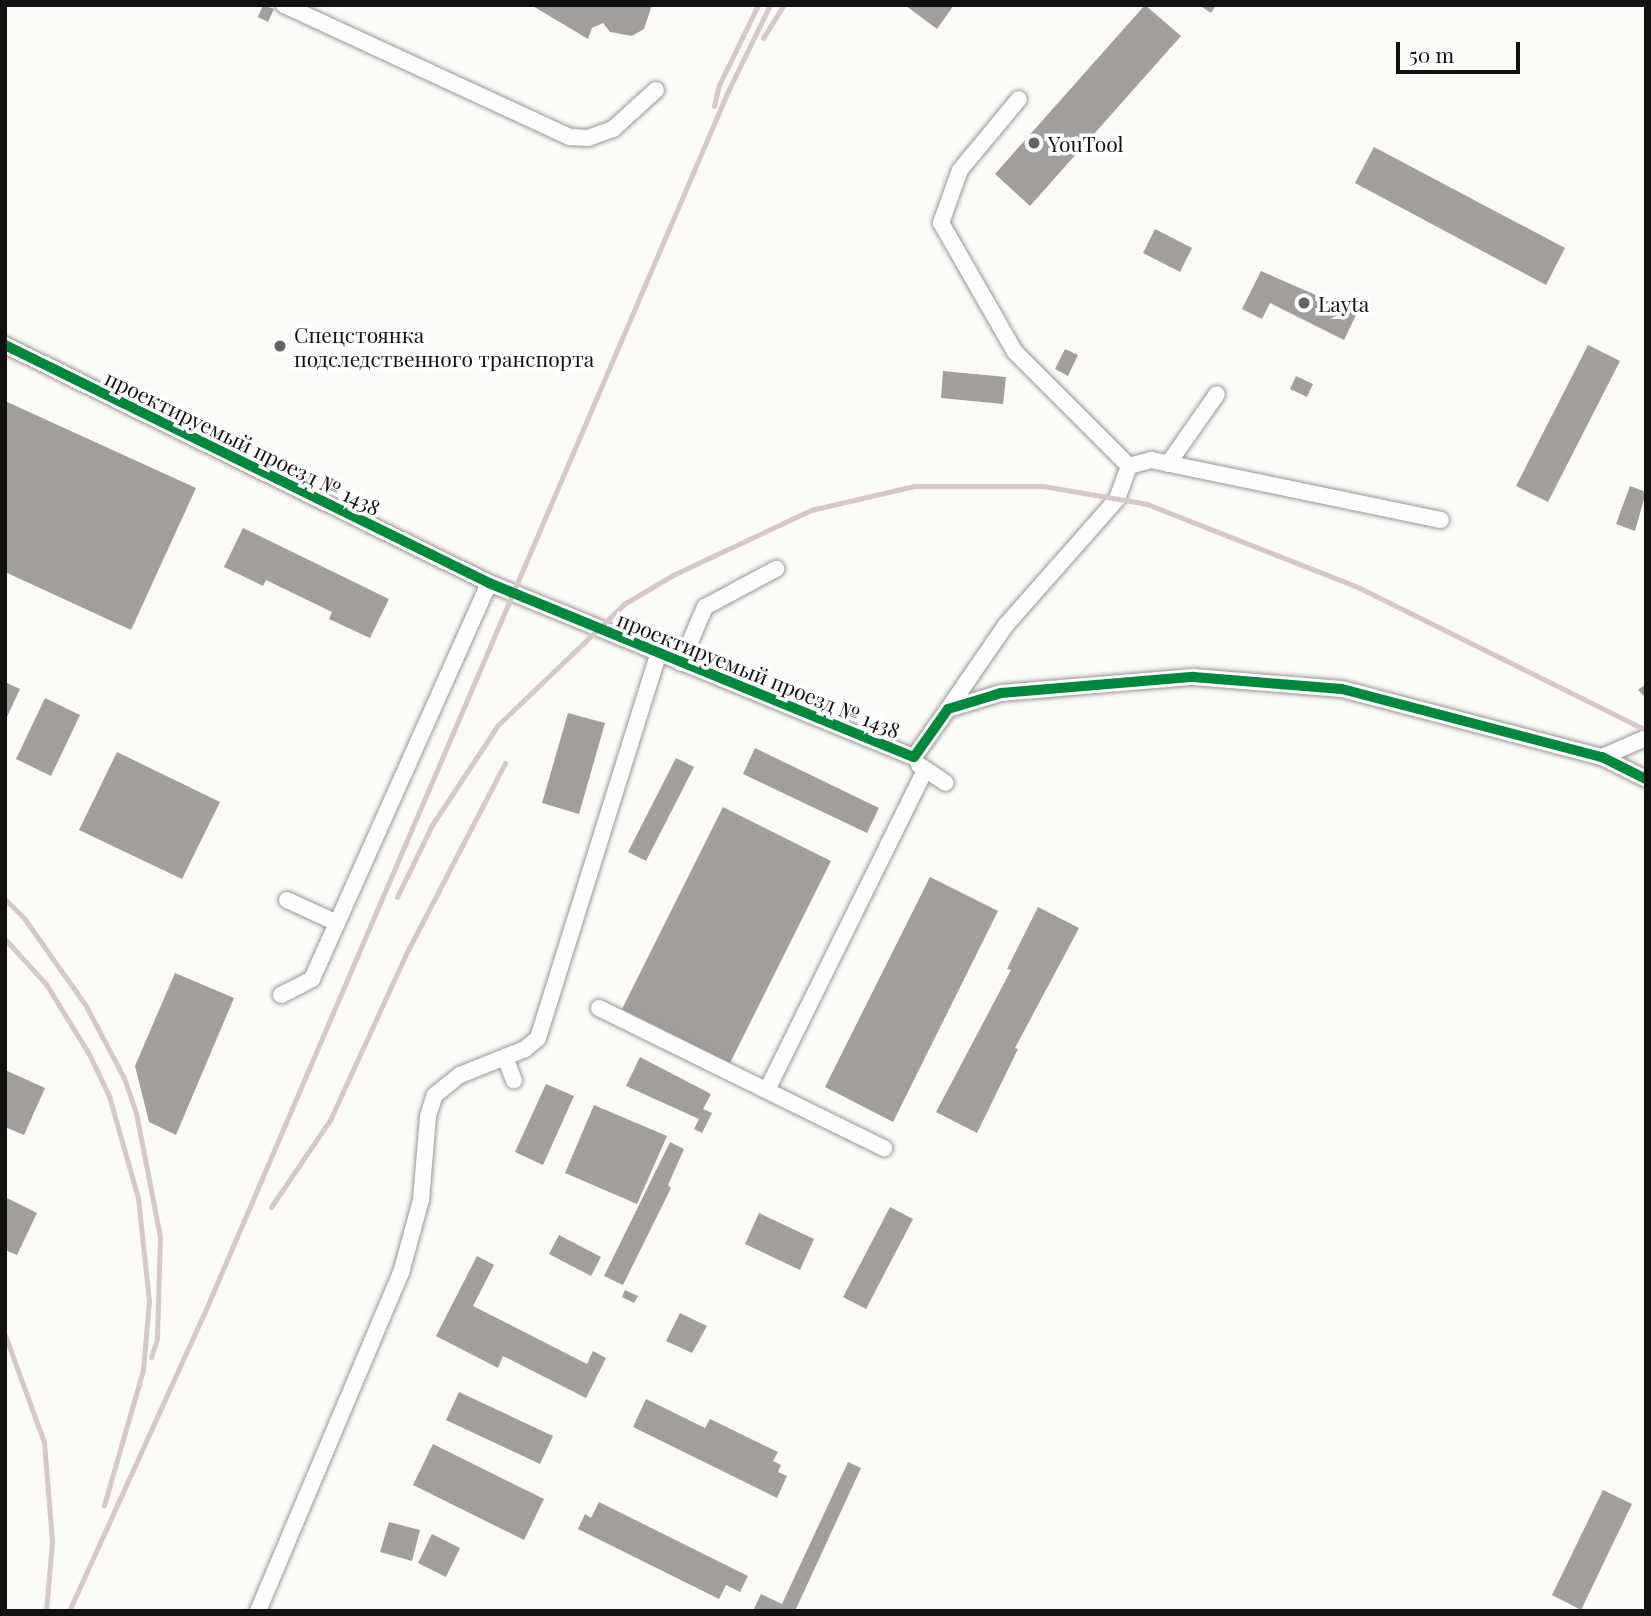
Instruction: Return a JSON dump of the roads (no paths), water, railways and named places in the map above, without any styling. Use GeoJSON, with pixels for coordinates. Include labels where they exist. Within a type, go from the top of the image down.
{"type":"FeatureCollection","features":[{"type":"Feature","properties":{"kind":"street"},"geometry":{"type":"LineString","coordinates":[[284,5],[570,137],[588,138],[613,129],[656,90]]}},
{"type":"Feature","properties":{"kind":"street"},"geometry":{"type":"LineString","coordinates":[[1019,99],[960,170],[941,223],[1016,352],[1129,467],[1151,460],[1441,520]]}},
{"type":"Feature","properties":{"kind":"street","name":"проектируемый проезд № 1438"},"geometry":{"type":"LineString","coordinates":[[5,345],[608,640],[658,654],[914,757],[1006,625],[1117,499],[1129,467]]}},
{"type":"Feature","properties":{"kind":"street"},"geometry":{"type":"LineString","coordinates":[[1168,464],[1217,394]]}},
{"type":"Feature","properties":{"kind":"street"},"geometry":{"type":"LineString","coordinates":[[681,663],[705,607],[776,569]]}},
{"type":"Feature","properties":{"kind":"street"},"geometry":{"type":"LineString","coordinates":[[281,995],[312,979],[489,583]]}},
{"type":"Feature","properties":{"kind":"street"},"geometry":{"type":"LineString","coordinates":[[258,1611],[401,1273],[421,1200],[428,1116],[435,1095],[460,1075],[505,1057],[538,1038],[658,654]]}},
{"type":"Feature","properties":{"kind":"street"},"geometry":{"type":"LineString","coordinates":[[948,709],[1001,693],[1064,687],[1193,677],[1276,681],[1342,689],[1602,757],[1646,779]]}},
{"type":"Feature","properties":{"kind":"street"},"geometry":{"type":"LineString","coordinates":[[1602,757],[1646,738]]}},
{"type":"Feature","properties":{"kind":"street"},"geometry":{"type":"LineString","coordinates":[[914,757],[924,772],[946,783]]}},
{"type":"Feature","properties":{"kind":"street"},"geometry":{"type":"LineString","coordinates":[[768,1090],[924,772]]}},
{"type":"Feature","properties":{"kind":"street"},"geometry":{"type":"LineString","coordinates":[[286,901],[337,923]]}},
{"type":"Feature","properties":{"kind":"street"},"geometry":{"type":"LineString","coordinates":[[599,1008],[884,1148]]}},
{"type":"Feature","properties":{"kind":"street"},"geometry":{"type":"LineString","coordinates":[[505,1057],[514,1080]]}},
{"type":"Feature","properties":{"kind":"railway"},"geometry":{"type":"LineString","coordinates":[[714,106],[719,85],[758,5]]}},
{"type":"Feature","properties":{"kind":"railway"},"geometry":{"type":"LineString","coordinates":[[69,1611],[209,1302],[729,89],[770,5]]}},
{"type":"Feature","properties":{"kind":"railway"},"geometry":{"type":"LineString","coordinates":[[763,38],[784,5]]}},
{"type":"Feature","properties":{"kind":"railway"},"geometry":{"type":"LineString","coordinates":[[397,897],[432,825],[498,725],[624,604],[673,575],[811,510],[914,486],[1043,486],[1147,504],[1360,588],[1646,730]]}},
{"type":"Feature","properties":{"kind":"railway"},"geometry":{"type":"LineString","coordinates":[[271,1207],[330,1120],[407,952],[505,763]]}},
{"type":"Feature","properties":{"kind":"railway"},"geometry":{"type":"LineString","coordinates":[[5,899],[24,918],[86,1006],[124,1078],[136,1113],[160,1236],[157,1339],[151,1357]]}},
{"type":"Feature","properties":{"kind":"railway"},"geometry":{"type":"LineString","coordinates":[[5,939],[46,984],[89,1054],[109,1096],[138,1198],[149,1301],[143,1370],[104,1505]]}},
{"type":"Feature","properties":{"kind":"railway"},"geometry":{"type":"LineString","coordinates":[[5,1335],[44,1442],[52,1542],[46,1611]]}},
{"type":"Feature","properties":{"kind":"place","name":"YouTool"},"geometry":{"type":"Point","coordinates":[1034,143]}},
{"type":"Feature","properties":{"kind":"place","name":"Layta"},"geometry":{"type":"Point","coordinates":[1304,303]}},
{"type":"Feature","properties":{"kind":"place","name":"Спецстоянка подследственного транспорта"},"geometry":{"type":"Point","coordinates":[280,346]}}]}
